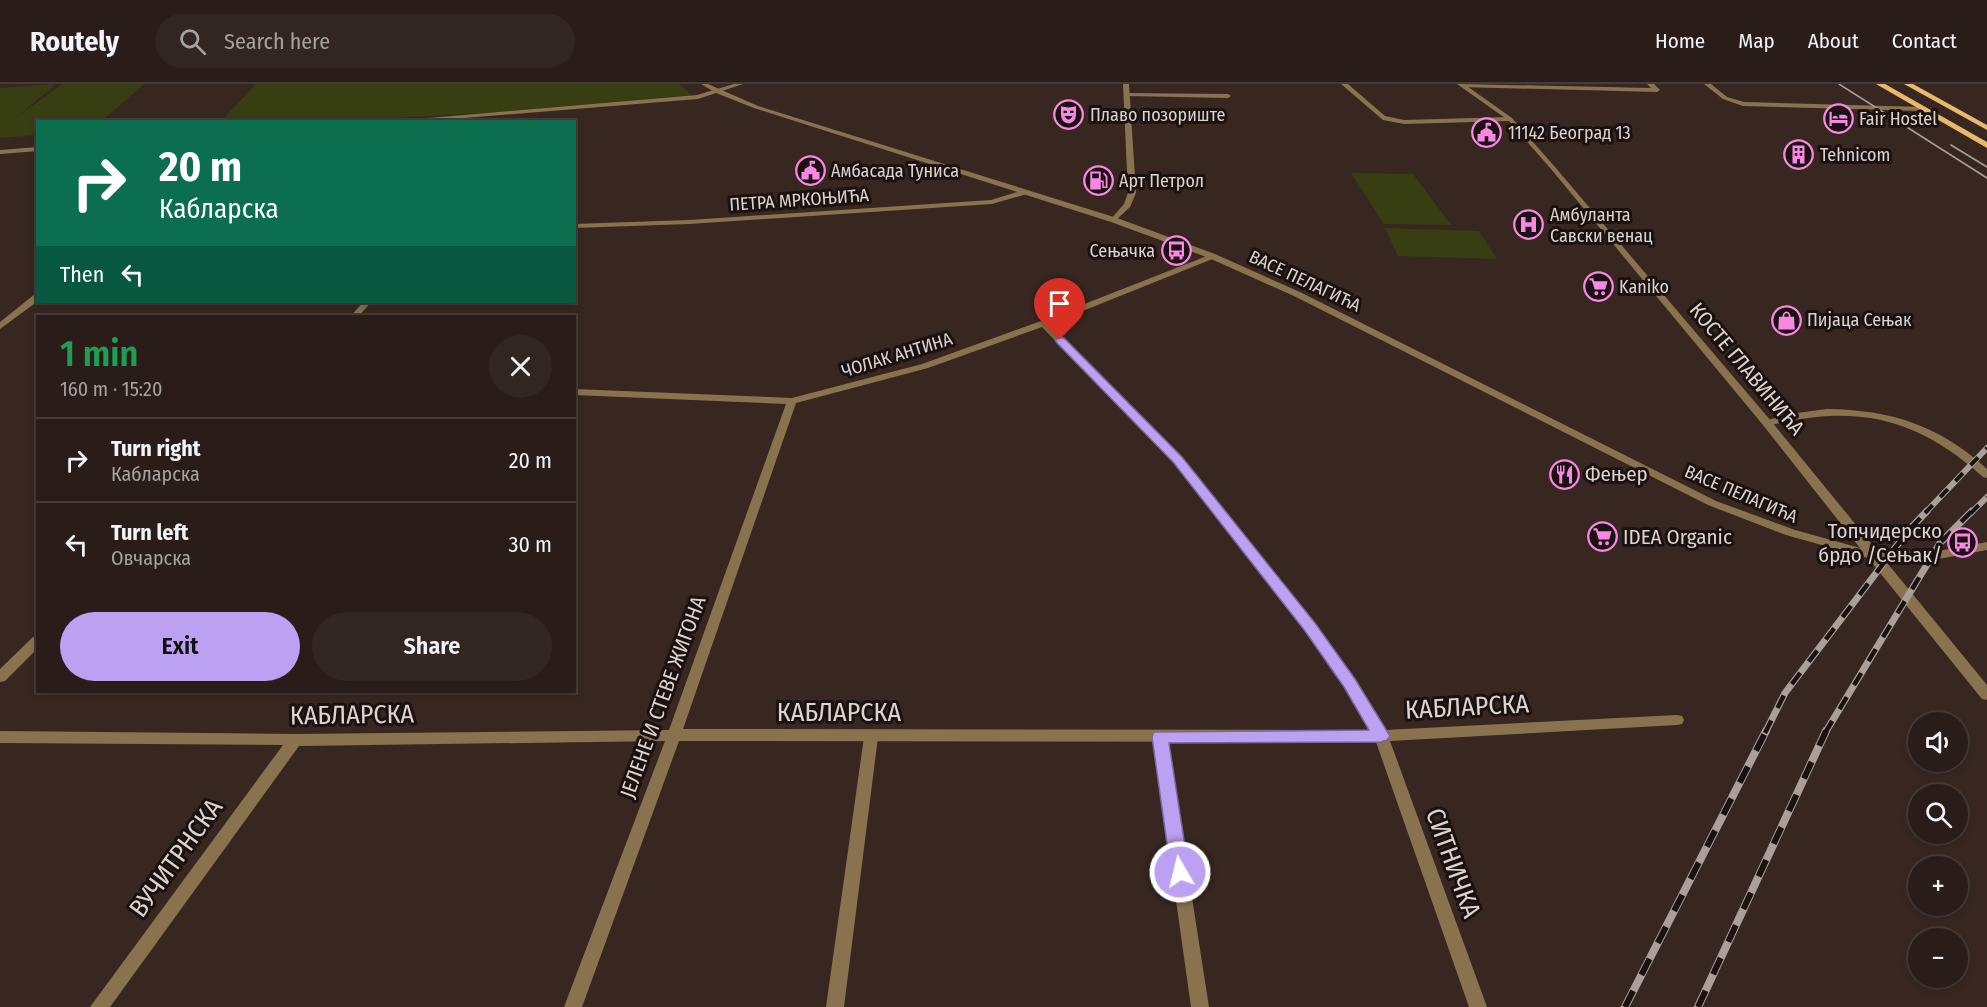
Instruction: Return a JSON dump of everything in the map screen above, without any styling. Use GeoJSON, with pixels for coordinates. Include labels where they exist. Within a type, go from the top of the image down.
{"type":"FeatureCollection","features":[{"type":"Feature","properties":{"kind":"main road"},"geometry":{"type":"LineString","coordinates":[[1880,84],[1987,145]]}},
{"type":"Feature","properties":{"kind":"main road"},"geometry":{"type":"LineString","coordinates":[[1908,84],[1987,128]]}},
{"type":"Feature","properties":{"kind":"street","name":"ВАСЕ ПЕЛАГИЋА"},"geometry":{"type":"LineString","coordinates":[[704,84],[718,92],[1114,220],[1212,256],[1299,295],[1758,524],[1872,555],[1933,556],[1987,546]]}},
{"type":"Feature","properties":{"kind":"street"},"geometry":{"type":"LineString","coordinates":[[408,120],[676,99],[718,92],[740,84]]}},
{"type":"Feature","properties":{"kind":"street"},"geometry":{"type":"LineString","coordinates":[[1114,220],[1128,206],[1132,193],[1126,84]]}},
{"type":"Feature","properties":{"kind":"street"},"geometry":{"type":"LineString","coordinates":[[1344,84],[1383,118],[1404,122],[1510,119]]}},
{"type":"Feature","properties":{"kind":"street"},"geometry":{"type":"LineString","coordinates":[[1461,85],[1658,90],[1650,84]]}},
{"type":"Feature","properties":{"kind":"street"},"geometry":{"type":"LineString","coordinates":[[1707,84],[1725,98],[1743,104],[1923,109]]}},
{"type":"Feature","properties":{"kind":"street","name":"КОСТЕ ГЛАВИНИЋА"},"geometry":{"type":"LineString","coordinates":[[1461,85],[1510,119],[1767,423],[1987,695]]}},
{"type":"Feature","properties":{"kind":"street"},"geometry":{"type":"LineString","coordinates":[[1127,94],[1228,96]]}},
{"type":"Feature","properties":{"kind":"street"},"geometry":{"type":"LineString","coordinates":[[522,120],[531,110]]}},
{"type":"Feature","properties":{"kind":"street"},"geometry":{"type":"LineString","coordinates":[[0,152],[36,149]]}},
{"type":"Feature","properties":{"kind":"street","name":"ПЕТРА МРКОЊИЋА"},"geometry":{"type":"LineString","coordinates":[[576,226],[992,202],[1024,192]]}},
{"type":"Feature","properties":{"kind":"street","name":"ЧОЛАК АНТИНА"},"geometry":{"type":"LineString","coordinates":[[576,392],[792,401],[925,366],[1044,323],[1212,256]]}},
{"type":"Feature","properties":{"kind":"street"},"geometry":{"type":"LineString","coordinates":[[0,326],[36,298]]}},
{"type":"Feature","properties":{"kind":"street"},"geometry":{"type":"LineString","coordinates":[[356,315],[366,303]]}},
{"type":"Feature","properties":{"kind":"street","name":"СИТНИЧКА"},"geometry":{"type":"LineString","coordinates":[[1044,323],[1177,460],[1310,627],[1350,683],[1381,736],[1478,1007]]}},
{"type":"Feature","properties":{"kind":"street","name":"ЈЕЛЕНЕ И СТЕВЕ ЖИГОНА"},"geometry":{"type":"LineString","coordinates":[[573,1007],[674,735],[792,401]]}},
{"type":"Feature","properties":{"kind":"street"},"geometry":{"type":"LineString","coordinates":[[1767,423],[1795,414],[1839,412],[1871,413],[1894,418],[1944,440],[1973,460],[1987,475]]}},
{"type":"Feature","properties":{"kind":"street"},"geometry":{"type":"LineString","coordinates":[[0,677],[36,642]]}},
{"type":"Feature","properties":{"kind":"street","name":"КАБЛАРСКА"},"geometry":{"type":"LineString","coordinates":[[0,737],[295,740],[674,735],[1381,736],[1677,720]]}},
{"type":"Feature","properties":{"kind":"street"},"geometry":{"type":"LineString","coordinates":[[835,1007],[871,737]]}},
{"type":"Feature","properties":{"kind":"street"},"geometry":{"type":"LineString","coordinates":[[1160,737],[1200,1007]]}},
{"type":"Feature","properties":{"kind":"street","name":"ВУЧИТРНСКА"},"geometry":{"type":"LineString","coordinates":[[99,1007],[295,740]]}},
{"type":"Feature","properties":{"kind":"green space"},"geometry":{"type":"Polygon","coordinates":[[[56,84],[17,117],[62,84],[144,84],[103,120],[36,120],[36,135],[0,138],[0,88],[56,84]]]}},
{"type":"Feature","properties":{"kind":"green space"},"geometry":{"type":"Polygon","coordinates":[[[256,84],[680,84],[691,95],[526,110],[368,120],[222,120],[256,84]]]}},
{"type":"Feature","properties":{"kind":"green space"},"geometry":{"type":"Polygon","coordinates":[[[1351,173],[1413,174],[1451,225],[1384,224],[1351,173]]]}},
{"type":"Feature","properties":{"kind":"green space"},"geometry":{"type":"Polygon","coordinates":[[[1385,228],[1479,231],[1497,259],[1398,256],[1385,228]]]}},
{"type":"Feature","properties":{"kind":"tram line"},"geometry":{"type":"LineString","coordinates":[[1839,84],[1987,178]]}},
{"type":"Feature","properties":{"kind":"tram line"},"geometry":{"type":"LineString","coordinates":[[1951,145],[1987,167]]}},
{"type":"Feature","properties":{"kind":"railway"},"geometry":{"type":"LineString","coordinates":[[1925,513],[1987,448]]}},
{"type":"Feature","properties":{"kind":"railway"},"geometry":{"type":"LineString","coordinates":[[1971,513],[1987,497]]}},
{"type":"Feature","properties":{"kind":"railway"},"geometry":{"type":"LineString","coordinates":[[1766,731],[1785,693],[1908,531],[1927,511]]}},
{"type":"Feature","properties":{"kind":"railway"},"geometry":{"type":"LineString","coordinates":[[1825,732],[1940,543],[1972,511]]}},
{"type":"Feature","properties":{"kind":"railway"},"geometry":{"type":"LineString","coordinates":[[1625,1007],[1766,731]]}},
{"type":"Feature","properties":{"kind":"railway"},"geometry":{"type":"LineString","coordinates":[[1698,1007],[1825,732]]}},
{"type":"Feature","properties":{"kind":"place","name":"Плаво позориште"},"geometry":{"type":"Point","coordinates":[1069,115]}},
{"type":"Feature","properties":{"kind":"place","name":"Fair Hostel"},"geometry":{"type":"Point","coordinates":[1838,119]}},
{"type":"Feature","properties":{"kind":"place","name":"11142 Београд 13"},"geometry":{"type":"Point","coordinates":[1487,133]}},
{"type":"Feature","properties":{"kind":"place","name":"Tehnicom"},"geometry":{"type":"Point","coordinates":[1799,155]}},
{"type":"Feature","properties":{"kind":"place","name":"Амбасада Туниса"},"geometry":{"type":"Point","coordinates":[810,171]}},
{"type":"Feature","properties":{"kind":"place","name":"Арт Петрол"},"geometry":{"type":"Point","coordinates":[1098,181]}},
{"type":"Feature","properties":{"kind":"place","name":"Амбуланта Савски венац"},"geometry":{"type":"Point","coordinates":[1529,225]}},
{"type":"Feature","properties":{"kind":"place","name":"Сењачка"},"geometry":{"type":"Point","coordinates":[1176,251]}},
{"type":"Feature","properties":{"kind":"place","name":"Kaniko"},"geometry":{"type":"Point","coordinates":[1598,287]}},
{"type":"Feature","properties":{"kind":"place","name":"Пијаца Сењак"},"geometry":{"type":"Point","coordinates":[1786,320]}},
{"type":"Feature","properties":{"kind":"place","name":"Фењер"},"geometry":{"type":"Point","coordinates":[1564,474]}},
{"type":"Feature","properties":{"kind":"place","name":"IDEA Organic"},"geometry":{"type":"Point","coordinates":[1602,537]}},
{"type":"Feature","properties":{"kind":"place","name":"Топчидерско брдо /Сењак/"},"geometry":{"type":"Point","coordinates":[1963,543]}},
{"type":"Feature","properties":{"kind":"route"},"geometry":{"type":"LineString","coordinates":[[1060,340],[1177,460],[1310,627],[1350,683],[1381,736],[1160,737],[1180,872]]}}]}
